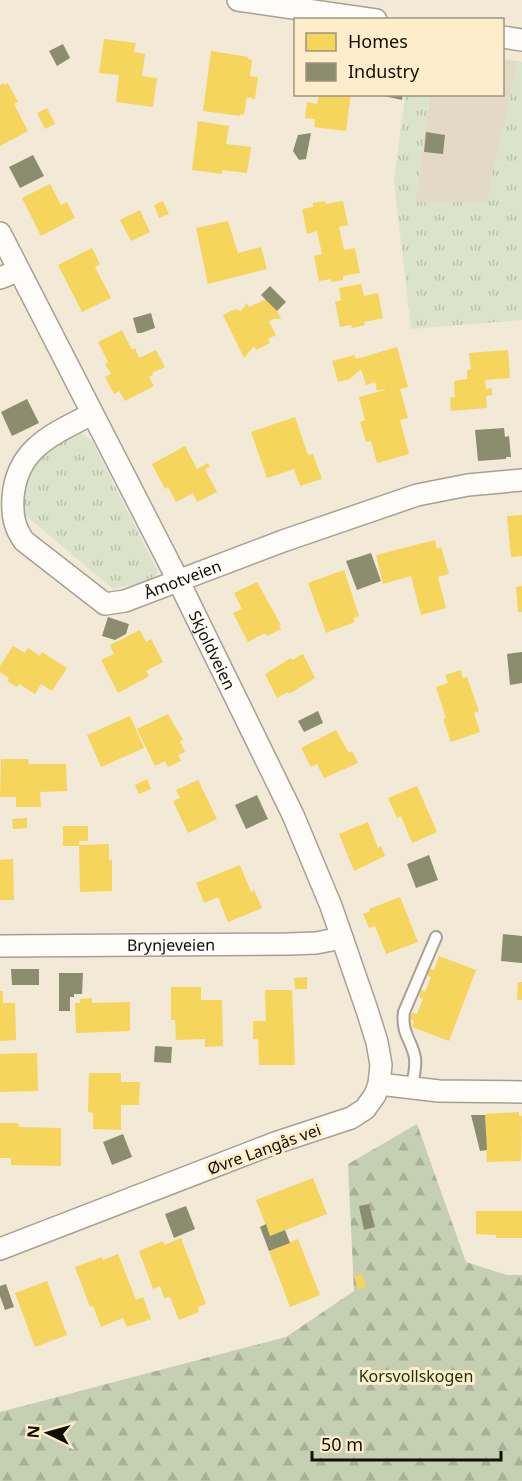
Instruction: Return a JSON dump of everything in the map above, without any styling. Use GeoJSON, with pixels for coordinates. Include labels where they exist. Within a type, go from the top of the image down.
{"type":"FeatureCollection","features":[{"type":"Feature","properties":{"kind":"street"},"geometry":{"type":"LineString","coordinates":[[238,0],[362,18]]}},
{"type":"Feature","properties":{"kind":"street"},"geometry":{"type":"LineString","coordinates":[[504,37],[522,40]]}},
{"type":"Feature","properties":{"kind":"street","name":"Skjoldveien"},"geometry":{"type":"LineString","coordinates":[[0,233],[9,275],[92,414],[178,580],[294,815],[342,938],[377,1042],[381,1065],[379,1084]]}},
{"type":"Feature","properties":{"kind":"street","name":"Åmotveien"},"geometry":{"type":"LineString","coordinates":[[92,414],[53,433],[26,458],[14,490],[12,514],[17,531],[24,542],[105,604],[125,602],[293,537],[417,495],[468,485],[522,480]]}},
{"type":"Feature","properties":{"kind":"street","name":"Brynjeveien"},"geometry":{"type":"LineString","coordinates":[[0,946],[288,944],[316,943],[342,938]]}},
{"type":"Feature","properties":{"kind":"street"},"geometry":{"type":"LineString","coordinates":[[379,1084],[439,1090],[522,1092]]}},
{"type":"Feature","properties":{"kind":"street","name":"Øvre Langås vei"},"geometry":{"type":"LineString","coordinates":[[0,1249],[275,1143],[351,1118],[365,1108],[375,1095],[379,1084]]}},
{"type":"Feature","properties":{"kind":"lane"},"geometry":{"type":"LineString","coordinates":[[411,1087],[415,1058],[405,1034],[404,1012],[436,937]]}},
{"type":"Feature","properties":{"kind":"shaded area"},"geometry":{"type":"Polygon","coordinates":[[[504,59],[518,61],[487,202],[415,203],[430,96],[504,96],[504,59]]]}},
{"type":"Feature","properties":{"kind":"green space"},"geometry":{"type":"Polygon","coordinates":[[[518,61],[522,62],[522,320],[411,329],[394,181],[405,96],[430,96],[415,202],[486,202],[518,61]]]}},
{"type":"Feature","properties":{"kind":"green space"},"geometry":{"type":"Polygon","coordinates":[[[79,431],[92,441],[158,572],[151,581],[113,589],[24,514],[20,491],[32,461],[54,439],[79,431]]]}},
{"type":"Feature","properties":{"kind":"green space","name":"Korsvollskogen"},"geometry":{"type":"Polygon","coordinates":[[[417,1124],[466,1262],[507,1275],[522,1275],[522,1481],[0,1481],[0,1412],[286,1337],[354,1291],[348,1164],[417,1124]]]}},
{"type":"Feature","properties":{"kind":"building: Homes"},"geometry":{"type":"Polygon","coordinates":[[[104,39],[136,43],[134,52],[145,54],[142,76],[157,78],[153,107],[116,102],[119,75],[99,73],[104,39]]]}},
{"type":"Feature","properties":{"kind":"building: Homes"},"geometry":{"type":"Polygon","coordinates":[[[211,51],[249,57],[248,59],[252,60],[250,76],[258,77],[255,99],[247,97],[244,115],[203,111],[211,51]]]}},
{"type":"Feature","properties":{"kind":"building: Homes"},"geometry":{"type":"Polygon","coordinates":[[[4,83],[5,85],[8,83],[18,102],[14,104],[28,131],[0,146],[0,85],[4,83]]]}},
{"type":"Feature","properties":{"kind":"building: Homes"},"geometry":{"type":"Polygon","coordinates":[[[319,96],[351,96],[346,131],[314,127],[315,119],[305,118],[307,102],[317,104],[319,96]]]}},
{"type":"Feature","properties":{"kind":"building: Homes"},"geometry":{"type":"Polygon","coordinates":[[[47,108],[55,124],[45,129],[37,113],[47,108]]]}},
{"type":"Feature","properties":{"kind":"building: Homes"},"geometry":{"type":"Polygon","coordinates":[[[198,121],[229,126],[226,144],[251,147],[247,173],[222,170],[222,174],[192,170],[198,121]]]}},
{"type":"Feature","properties":{"kind":"building: Homes"},"geometry":{"type":"Polygon","coordinates":[[[50,184],[61,205],[67,202],[75,218],[41,236],[22,198],[50,184]]]}},
{"type":"Feature","properties":{"kind":"building: Homes"},"geometry":{"type":"Polygon","coordinates":[[[163,201],[169,214],[159,218],[154,205],[163,201]]]}},
{"type":"Feature","properties":{"kind":"building: Homes"},"geometry":{"type":"Polygon","coordinates":[[[325,201],[325,204],[343,201],[348,225],[339,227],[344,250],[355,248],[360,273],[343,276],[343,280],[331,282],[331,279],[319,281],[314,256],[322,254],[317,231],[307,234],[302,209],[313,207],[313,203],[325,201]]]}},
{"type":"Feature","properties":{"kind":"building: Homes"},"geometry":{"type":"Polygon","coordinates":[[[140,210],[150,232],[131,241],[120,220],[140,210]]]}},
{"type":"Feature","properties":{"kind":"building: Homes"},"geometry":{"type":"Polygon","coordinates":[[[228,221],[238,253],[261,247],[267,269],[208,284],[196,228],[228,221]]]}},
{"type":"Feature","properties":{"kind":"building: Homes"},"geometry":{"type":"Polygon","coordinates":[[[92,248],[100,264],[95,267],[111,298],[82,312],[58,265],[92,248]]]}},
{"type":"Feature","properties":{"kind":"building: Homes"},"geometry":{"type":"Polygon","coordinates":[[[361,284],[364,296],[378,293],[383,318],[364,322],[365,325],[352,328],[351,325],[340,327],[335,302],[341,300],[339,288],[361,284]]]}},
{"type":"Feature","properties":{"kind":"building: Homes"},"geometry":{"type":"Polygon","coordinates":[[[266,299],[281,319],[273,319],[269,322],[276,335],[268,339],[270,343],[256,350],[254,346],[244,358],[223,315],[235,309],[241,311],[247,303],[249,307],[266,299]]]}},
{"type":"Feature","properties":{"kind":"building: Homes"},"geometry":{"type":"Polygon","coordinates":[[[122,330],[132,350],[135,348],[139,358],[156,350],[165,367],[152,373],[153,375],[149,377],[154,386],[125,401],[119,391],[114,394],[105,377],[111,374],[98,342],[122,330]]]}},
{"type":"Feature","properties":{"kind":"building: Homes"},"geometry":{"type":"Polygon","coordinates":[[[397,347],[408,387],[400,389],[408,418],[400,420],[409,454],[377,463],[371,441],[366,442],[360,422],[365,420],[359,397],[385,389],[377,391],[375,382],[366,385],[361,369],[350,379],[338,382],[332,361],[354,355],[356,359],[397,347]]]}},
{"type":"Feature","properties":{"kind":"building: Homes"},"geometry":{"type":"Polygon","coordinates":[[[508,350],[510,378],[485,380],[486,389],[492,388],[492,395],[486,396],[487,408],[451,411],[450,398],[455,397],[454,381],[467,379],[467,370],[471,369],[469,353],[508,350]]]}},
{"type":"Feature","properties":{"kind":"building: Homes"},"geometry":{"type":"Polygon","coordinates":[[[295,417],[308,455],[313,454],[322,479],[300,486],[294,469],[267,478],[251,432],[295,417]]]}},
{"type":"Feature","properties":{"kind":"building: Homes"},"geometry":{"type":"Polygon","coordinates":[[[185,446],[197,469],[208,463],[210,467],[205,469],[217,492],[197,502],[193,493],[176,502],[168,487],[165,489],[152,464],[185,446]]]}},
{"type":"Feature","properties":{"kind":"building: Homes"},"geometry":{"type":"Polygon","coordinates":[[[522,515],[522,556],[511,557],[507,516],[522,515]]]}},
{"type":"Feature","properties":{"kind":"building: Homes"},"geometry":{"type":"Polygon","coordinates":[[[435,540],[437,549],[441,547],[449,574],[438,577],[446,608],[421,615],[411,576],[383,584],[376,555],[435,540]]]}},
{"type":"Feature","properties":{"kind":"building: Homes"},"geometry":{"type":"Polygon","coordinates":[[[344,570],[359,616],[353,618],[355,622],[326,633],[308,583],[344,570]]]}},
{"type":"Feature","properties":{"kind":"building: Homes"},"geometry":{"type":"Polygon","coordinates":[[[257,582],[281,625],[279,626],[281,629],[267,636],[265,633],[248,642],[233,613],[242,609],[234,593],[257,582]]]}},
{"type":"Feature","properties":{"kind":"building: Homes"},"geometry":{"type":"Polygon","coordinates":[[[522,586],[522,612],[518,612],[516,587],[522,586]]]}},
{"type":"Feature","properties":{"kind":"building: Homes"},"geometry":{"type":"Polygon","coordinates":[[[140,630],[146,642],[151,639],[163,662],[146,671],[149,676],[118,693],[101,660],[114,654],[110,645],[140,630]]]}},
{"type":"Feature","properties":{"kind":"building: Homes"},"geometry":{"type":"Polygon","coordinates":[[[13,646],[25,653],[28,648],[40,656],[42,652],[67,668],[52,691],[41,684],[35,694],[19,684],[17,687],[7,681],[9,678],[0,672],[0,666],[13,646]]]}},
{"type":"Feature","properties":{"kind":"building: Homes"},"geometry":{"type":"Polygon","coordinates":[[[303,654],[315,678],[289,694],[288,692],[277,698],[265,674],[291,658],[292,660],[303,654]]]}},
{"type":"Feature","properties":{"kind":"building: Homes"},"geometry":{"type":"Polygon","coordinates":[[[461,670],[463,678],[467,677],[479,711],[474,713],[480,732],[451,742],[436,687],[448,683],[445,675],[461,670]]]}},
{"type":"Feature","properties":{"kind":"building: Homes"},"geometry":{"type":"Polygon","coordinates":[[[168,714],[183,740],[180,741],[185,752],[178,755],[181,761],[168,767],[165,761],[155,766],[137,729],[168,714]]]}},
{"type":"Feature","properties":{"kind":"building: Homes"},"geometry":{"type":"Polygon","coordinates":[[[130,716],[144,748],[101,767],[87,735],[130,716]]]}},
{"type":"Feature","properties":{"kind":"building: Homes"},"geometry":{"type":"Polygon","coordinates":[[[336,730],[349,753],[352,751],[358,763],[324,778],[317,764],[311,767],[301,748],[336,730]]]}},
{"type":"Feature","properties":{"kind":"building: Homes"},"geometry":{"type":"Polygon","coordinates":[[[1,759],[28,759],[29,764],[66,764],[67,791],[40,792],[41,807],[16,807],[16,797],[0,797],[1,759]]]}},
{"type":"Feature","properties":{"kind":"building: Homes"},"geometry":{"type":"Polygon","coordinates":[[[147,779],[151,789],[139,794],[135,785],[147,779]]]}},
{"type":"Feature","properties":{"kind":"building: Homes"},"geometry":{"type":"Polygon","coordinates":[[[198,780],[217,819],[188,833],[173,801],[180,798],[176,790],[198,780]]]}},
{"type":"Feature","properties":{"kind":"building: Homes"},"geometry":{"type":"Polygon","coordinates":[[[417,786],[437,832],[412,843],[401,816],[397,818],[388,798],[417,786]]]}},
{"type":"Feature","properties":{"kind":"building: Homes"},"geometry":{"type":"Polygon","coordinates":[[[27,818],[27,828],[13,829],[12,819],[27,818]]]}},
{"type":"Feature","properties":{"kind":"building: Homes"},"geometry":{"type":"Polygon","coordinates":[[[368,822],[378,848],[381,846],[385,856],[354,871],[339,834],[368,822]]]}},
{"type":"Feature","properties":{"kind":"building: Homes"},"geometry":{"type":"Polygon","coordinates":[[[63,826],[88,826],[88,841],[79,841],[79,846],[63,846],[63,826]]]}},
{"type":"Feature","properties":{"kind":"building: Homes"},"geometry":{"type":"Polygon","coordinates":[[[109,844],[109,860],[112,860],[112,891],[80,892],[79,845],[109,844]]]}},
{"type":"Feature","properties":{"kind":"building: Homes"},"geometry":{"type":"Polygon","coordinates":[[[13,859],[14,900],[0,900],[0,860],[13,859]]]}},
{"type":"Feature","properties":{"kind":"building: Homes"},"geometry":{"type":"Polygon","coordinates":[[[240,865],[251,892],[254,890],[262,908],[228,922],[218,897],[204,903],[196,883],[240,865]]]}},
{"type":"Feature","properties":{"kind":"building: Homes"},"geometry":{"type":"Polygon","coordinates":[[[400,897],[418,942],[386,954],[375,926],[369,928],[363,914],[370,911],[369,909],[400,897]]]}},
{"type":"Feature","properties":{"kind":"building: Homes"},"geometry":{"type":"Polygon","coordinates":[[[439,956],[476,970],[449,1041],[412,1027],[414,1021],[410,1019],[412,1013],[417,1014],[423,999],[419,997],[421,990],[425,992],[431,977],[427,975],[429,968],[434,970],[439,956]]]}},
{"type":"Feature","properties":{"kind":"building: Homes"},"geometry":{"type":"Polygon","coordinates":[[[307,977],[307,989],[295,989],[294,978],[307,977]]]}},
{"type":"Feature","properties":{"kind":"building: Homes"},"geometry":{"type":"Polygon","coordinates":[[[518,982],[522,982],[522,1000],[517,1000],[518,982]]]}},
{"type":"Feature","properties":{"kind":"building: Homes"},"geometry":{"type":"Polygon","coordinates":[[[171,987],[201,987],[201,1000],[222,1000],[223,1046],[205,1047],[205,1039],[176,1040],[175,1020],[171,1020],[171,987]]]}},
{"type":"Feature","properties":{"kind":"building: Homes"},"geometry":{"type":"Polygon","coordinates":[[[265,990],[292,990],[295,1065],[259,1065],[258,1039],[253,1039],[253,1021],[266,1021],[265,990]]]}},
{"type":"Feature","properties":{"kind":"building: Homes"},"geometry":{"type":"Polygon","coordinates":[[[0,991],[3,991],[3,1003],[15,1003],[16,1040],[0,1041],[0,991]]]}},
{"type":"Feature","properties":{"kind":"building: Homes"},"geometry":{"type":"Polygon","coordinates":[[[92,998],[92,1003],[130,1002],[130,1031],[76,1033],[75,1003],[80,1003],[80,999],[92,998]]]}},
{"type":"Feature","properties":{"kind":"building: Homes"},"geometry":{"type":"Polygon","coordinates":[[[37,1053],[38,1091],[0,1092],[0,1054],[37,1053]]]}},
{"type":"Feature","properties":{"kind":"building: Homes"},"geometry":{"type":"Polygon","coordinates":[[[89,1073],[121,1073],[121,1082],[140,1082],[139,1105],[121,1105],[121,1130],[93,1129],[93,1113],[88,1112],[89,1073]]]}},
{"type":"Feature","properties":{"kind":"building: Homes"},"geometry":{"type":"Polygon","coordinates":[[[519,1112],[519,1116],[522,1116],[521,1161],[487,1162],[485,1114],[519,1112]]]}},
{"type":"Feature","properties":{"kind":"building: Homes"},"geometry":{"type":"Polygon","coordinates":[[[0,1123],[18,1123],[19,1127],[61,1128],[61,1166],[11,1165],[11,1158],[0,1158],[0,1123]]]}},
{"type":"Feature","properties":{"kind":"building: Homes"},"geometry":{"type":"Polygon","coordinates":[[[313,1178],[327,1214],[270,1236],[256,1200],[313,1178]]]}},
{"type":"Feature","properties":{"kind":"building: Homes"},"geometry":{"type":"Polygon","coordinates":[[[476,1211],[522,1211],[522,1238],[496,1238],[496,1235],[476,1234],[476,1211]]]}},
{"type":"Feature","properties":{"kind":"building: Homes"},"geometry":{"type":"Polygon","coordinates":[[[181,1238],[206,1304],[198,1307],[199,1312],[179,1320],[170,1297],[164,1298],[160,1286],[153,1289],[139,1251],[163,1241],[164,1245],[181,1238]]]}},
{"type":"Feature","properties":{"kind":"building: Homes"},"geometry":{"type":"Polygon","coordinates":[[[298,1239],[320,1295],[290,1307],[269,1251],[298,1239]]]}},
{"type":"Feature","properties":{"kind":"building: Homes"},"geometry":{"type":"Polygon","coordinates":[[[118,1254],[136,1300],[143,1297],[151,1319],[127,1327],[123,1318],[101,1327],[93,1306],[90,1307],[75,1267],[118,1254]]]}},
{"type":"Feature","properties":{"kind":"building: Homes"},"geometry":{"type":"Polygon","coordinates":[[[362,1274],[366,1287],[358,1290],[354,1276],[362,1274]]]}},
{"type":"Feature","properties":{"kind":"building: Homes"},"geometry":{"type":"Polygon","coordinates":[[[47,1281],[67,1335],[35,1347],[15,1293],[47,1281]]]}},
{"type":"Feature","properties":{"kind":"building: Industry"},"geometry":{"type":"Polygon","coordinates":[[[63,44],[70,58],[57,66],[49,51],[63,44]]]}},
{"type":"Feature","properties":{"kind":"building: Industry"},"geometry":{"type":"Polygon","coordinates":[[[384,96],[403,96],[402,100],[384,96]]]}},
{"type":"Feature","properties":{"kind":"building: Industry"},"geometry":{"type":"Polygon","coordinates":[[[426,132],[445,135],[443,154],[424,152],[426,132]]]}},
{"type":"Feature","properties":{"kind":"building: Industry"},"geometry":{"type":"Polygon","coordinates":[[[311,133],[306,159],[299,160],[293,151],[298,135],[311,133]]]}},
{"type":"Feature","properties":{"kind":"building: Industry"},"geometry":{"type":"Polygon","coordinates":[[[33,155],[44,176],[20,188],[9,167],[33,155]]]}},
{"type":"Feature","properties":{"kind":"building: Industry"},"geometry":{"type":"Polygon","coordinates":[[[270,286],[286,302],[277,311],[261,295],[270,286]]]}},
{"type":"Feature","properties":{"kind":"building: Industry"},"geometry":{"type":"Polygon","coordinates":[[[151,313],[155,328],[137,333],[133,318],[151,313]]]}},
{"type":"Feature","properties":{"kind":"building: Industry"},"geometry":{"type":"Polygon","coordinates":[[[27,399],[39,423],[12,436],[1,412],[27,399]]]}},
{"type":"Feature","properties":{"kind":"building: Industry"},"geometry":{"type":"Polygon","coordinates":[[[504,428],[505,437],[509,436],[511,457],[478,461],[475,430],[504,428]]]}},
{"type":"Feature","properties":{"kind":"building: Industry"},"geometry":{"type":"Polygon","coordinates":[[[371,553],[381,581],[357,590],[346,561],[371,553]]]}},
{"type":"Feature","properties":{"kind":"building: Industry"},"geometry":{"type":"Polygon","coordinates":[[[108,617],[129,624],[126,634],[115,640],[102,636],[108,617]]]}},
{"type":"Feature","properties":{"kind":"building: Industry"},"geometry":{"type":"Polygon","coordinates":[[[522,652],[522,683],[510,685],[507,654],[522,652]]]}},
{"type":"Feature","properties":{"kind":"building: Industry"},"geometry":{"type":"Polygon","coordinates":[[[318,711],[323,723],[304,732],[298,721],[318,711]]]}},
{"type":"Feature","properties":{"kind":"building: Industry"},"geometry":{"type":"Polygon","coordinates":[[[257,795],[268,819],[246,829],[235,805],[257,795]]]}},
{"type":"Feature","properties":{"kind":"building: Industry"},"geometry":{"type":"Polygon","coordinates":[[[429,855],[438,880],[416,888],[407,864],[429,855]]]}},
{"type":"Feature","properties":{"kind":"building: Industry"},"geometry":{"type":"Polygon","coordinates":[[[503,934],[522,936],[522,963],[501,961],[503,934]]]}},
{"type":"Feature","properties":{"kind":"building: Industry"},"geometry":{"type":"Polygon","coordinates":[[[11,969],[39,969],[39,985],[12,985],[11,969]]]}},
{"type":"Feature","properties":{"kind":"building: Industry"},"geometry":{"type":"Polygon","coordinates":[[[59,973],[83,973],[82,994],[74,994],[74,997],[70,997],[70,1011],[59,1011],[59,973]]]}},
{"type":"Feature","properties":{"kind":"building: Industry"},"geometry":{"type":"Polygon","coordinates":[[[155,1046],[172,1047],[171,1063],[154,1062],[155,1046]]]}},
{"type":"Feature","properties":{"kind":"building: Industry"},"geometry":{"type":"Polygon","coordinates":[[[471,1115],[485,1115],[487,1150],[480,1151],[471,1115]]]}},
{"type":"Feature","properties":{"kind":"building: Industry"},"geometry":{"type":"Polygon","coordinates":[[[123,1134],[132,1157],[112,1165],[103,1142],[123,1134]]]}},
{"type":"Feature","properties":{"kind":"building: Industry"},"geometry":{"type":"Polygon","coordinates":[[[369,1204],[375,1227],[364,1230],[359,1206],[369,1204]]]}},
{"type":"Feature","properties":{"kind":"building: Industry"},"geometry":{"type":"Polygon","coordinates":[[[186,1206],[195,1229],[174,1238],[165,1214],[186,1206]]]}},
{"type":"Feature","properties":{"kind":"building: Industry"},"geometry":{"type":"Polygon","coordinates":[[[266,1224],[270,1236],[285,1230],[290,1243],[269,1251],[260,1227],[266,1224]]]}},
{"type":"Feature","properties":{"kind":"building: Industry"},"geometry":{"type":"Polygon","coordinates":[[[6,1284],[14,1307],[5,1310],[0,1296],[0,1286],[6,1284]]]}}]}
